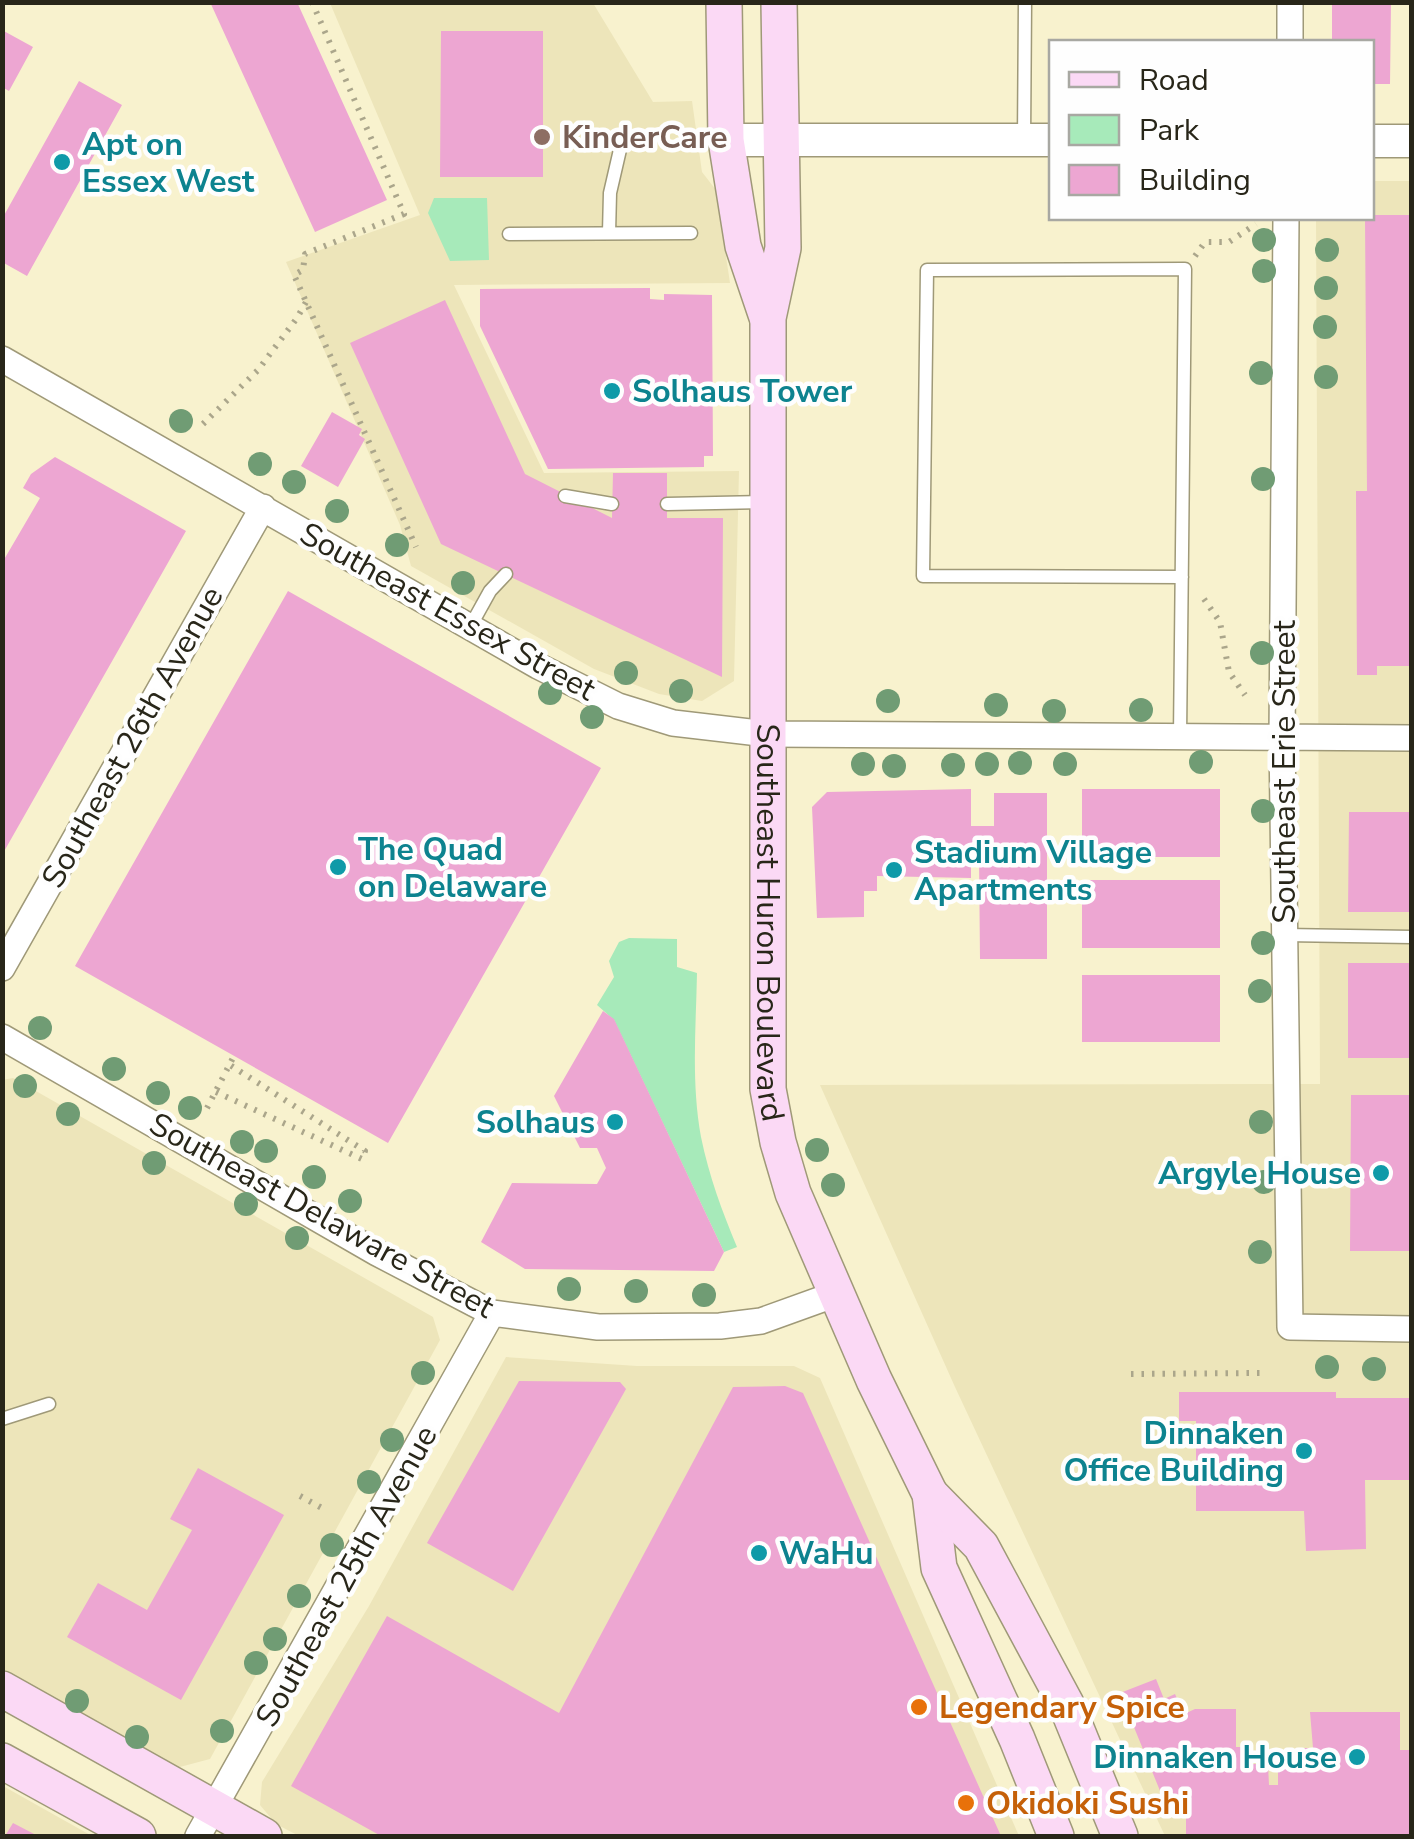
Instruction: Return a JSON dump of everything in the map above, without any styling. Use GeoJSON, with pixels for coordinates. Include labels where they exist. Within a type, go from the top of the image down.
{"type":"FeatureCollection","features":[{"type":"Feature","properties":{"kind":"main road","name":"Southeast Huron Boulevard"},"geometry":{"type":"LineString","coordinates":[[724,2],[726,140],[743,246],[768,318]]}},
{"type":"Feature","properties":{"kind":"main road","name":"Southeast Huron Boulevard"},"geometry":{"type":"LineString","coordinates":[[779,2],[783,248],[768,318],[768,1089],[793,1193],[930,1494],[939,1568],[1056,1836]]}},
{"type":"Feature","properties":{"kind":"main road","name":"Southeast Huron Boulevard"},"geometry":{"type":"LineString","coordinates":[[930,1494],[981,1546],[1066,1704],[1120,1836]]}},
{"type":"Feature","properties":{"kind":"main road"},"geometry":{"type":"LineString","coordinates":[[2,1689],[207,1822],[264,1836]]}},
{"type":"Feature","properties":{"kind":"main road"},"geometry":{"type":"LineString","coordinates":[[2,1761],[138,1836]]}},
{"type":"Feature","properties":{"kind":"street"},"geometry":{"type":"LineString","coordinates":[[1290,2],[1290,40]]}},
{"type":"Feature","properties":{"kind":"street"},"geometry":{"type":"LineString","coordinates":[[726,140],[1038,140]]}},
{"type":"Feature","properties":{"kind":"street"},"geometry":{"type":"LineString","coordinates":[[1374,140],[1412,141]]}},
{"type":"Feature","properties":{"kind":"street","name":"Southeast Erie Street"},"geometry":{"type":"LineString","coordinates":[[1286,220],[1282,738],[1290,1327],[1412,1329]]}},
{"type":"Feature","properties":{"kind":"street","name":"Southeast Essex Street"},"geometry":{"type":"LineString","coordinates":[[2,359],[538,666],[618,706],[673,723],[767,734],[1412,738]]}},
{"type":"Feature","properties":{"kind":"street","name":"Southeast 26th Avenue"},"geometry":{"type":"LineString","coordinates":[[2,968],[262,507]]}},
{"type":"Feature","properties":{"kind":"street","name":"Southeast Delaware Street"},"geometry":{"type":"LineString","coordinates":[[2,1036],[378,1253],[492,1314],[598,1327],[720,1326],[761,1322],[836,1294]]}},
{"type":"Feature","properties":{"kind":"street","name":"Southeast 25th Avenue"},"geometry":{"type":"LineString","coordinates":[[207,1822],[492,1314]]}},
{"type":"Feature","properties":{"kind":"lane"},"geometry":{"type":"LineString","coordinates":[[1025,2],[1038,140]]}},
{"type":"Feature","properties":{"kind":"lane"},"geometry":{"type":"LineString","coordinates":[[609,233],[610,193],[622,141]]}},
{"type":"Feature","properties":{"kind":"lane"},"geometry":{"type":"LineString","coordinates":[[509,234],[691,233]]}},
{"type":"Feature","properties":{"kind":"lane"},"geometry":{"type":"LineString","coordinates":[[1180,736],[1182,577],[1185,269],[926,270],[923,576],[1182,577]]}},
{"type":"Feature","properties":{"kind":"lane"},"geometry":{"type":"LineString","coordinates":[[565,496],[612,504]]}},
{"type":"Feature","properties":{"kind":"lane"},"geometry":{"type":"LineString","coordinates":[[667,504],[768,502]]}},
{"type":"Feature","properties":{"kind":"lane"},"geometry":{"type":"LineString","coordinates":[[470,627],[490,591],[506,574]]}},
{"type":"Feature","properties":{"kind":"lane"},"geometry":{"type":"LineString","coordinates":[[1284,936],[1412,938]]}},
{"type":"Feature","properties":{"kind":"lane"},"geometry":{"type":"LineString","coordinates":[[2,1419],[49,1404]]}},
{"type":"Feature","properties":{"kind":"path"},"geometry":{"type":"LineString","coordinates":[[312,2],[404,214],[304,254],[304,270],[294,274],[416,547]]}},
{"type":"Feature","properties":{"kind":"path"},"geometry":{"type":"LineString","coordinates":[[1185,269],[1205,242],[1229,242],[1256,224]]}},
{"type":"Feature","properties":{"kind":"path"},"geometry":{"type":"LineString","coordinates":[[202,424],[258,370],[298,318],[306,301]]}},
{"type":"Feature","properties":{"kind":"path"},"geometry":{"type":"LineString","coordinates":[[1220,622],[1229,672],[1245,695]]}},
{"type":"Feature","properties":{"kind":"path"},"geometry":{"type":"LineString","coordinates":[[208,1108],[234,1056]]}},
{"type":"Feature","properties":{"kind":"path"},"geometry":{"type":"LineString","coordinates":[[216,1092],[362,1158],[365,1151],[230,1066]]}},
{"type":"Feature","properties":{"kind":"path"},"geometry":{"type":"LineString","coordinates":[[1132,1374],[1260,1373]]}},
{"type":"Feature","properties":{"kind":"path"},"geometry":{"type":"LineString","coordinates":[[300,1496],[322,1508]]}},
{"type":"Feature","properties":{"kind":"shaded area"},"geometry":{"type":"Polygon","coordinates":[[[330,3],[593,3],[653,102],[692,101],[702,172],[716,190],[730,283],[454,285],[544,473],[739,471],[734,681],[702,701],[659,694],[594,669],[411,566],[400,525],[286,262],[420,215],[330,3]]]}},
{"type":"Feature","properties":{"kind":"shaded area"},"geometry":{"type":"Polygon","coordinates":[[[1374,181],[1411,181],[1411,1836],[1165,1836],[955,1387],[820,1085],[1320,1084],[1316,220],[1374,220],[1374,181]]]}},
{"type":"Feature","properties":{"kind":"shaded area"},"geometry":{"type":"Polygon","coordinates":[[[13,1078],[433,1317],[440,1340],[210,1759],[176,1768],[3,1669],[2,1080],[13,1078]]]}},
{"type":"Feature","properties":{"kind":"shaded area"},"geometry":{"type":"Polygon","coordinates":[[[506,1357],[637,1366],[794,1366],[820,1378],[1019,1836],[299,1836],[276,1824],[260,1805],[262,1782],[369,1606],[506,1357]]]}},
{"type":"Feature","properties":{"kind":"shaded area"},"geometry":{"type":"Polygon","coordinates":[[[3,1786],[92,1836],[3,1836],[3,1786]]]}},
{"type":"Feature","properties":{"kind":"green space"},"geometry":{"type":"Polygon","coordinates":[[[434,198],[487,198],[489,260],[450,261],[428,213],[434,198]]]}},
{"type":"Feature","properties":{"kind":"green space"},"geometry":{"type":"Polygon","coordinates":[[[629,938],[677,939],[677,967],[697,973],[698,1117],[712,1179],[737,1247],[724,1252],[614,1020],[597,1005],[614,977],[609,961],[619,942],[629,938]]]}},
{"type":"Feature","properties":{"kind":"building"},"geometry":{"type":"Polygon","coordinates":[[[210,2],[297,2],[387,200],[315,232],[210,2]]]}},
{"type":"Feature","properties":{"kind":"building"},"geometry":{"type":"Polygon","coordinates":[[[1332,2],[1391,2],[1390,84],[1374,84],[1374,40],[1332,40],[1332,2]]]}},
{"type":"Feature","properties":{"kind":"building"},"geometry":{"type":"Polygon","coordinates":[[[2,30],[33,47],[9,91],[2,87],[2,30]]]}},
{"type":"Feature","properties":{"kind":"building"},"geometry":{"type":"Polygon","coordinates":[[[441,31],[543,31],[543,177],[440,177],[441,31]]]}},
{"type":"Feature","properties":{"kind":"building","name":"Apt on Essex West"},"geometry":{"type":"Polygon","coordinates":[[[79,81],[122,105],[27,276],[2,262],[2,219],[79,81]]]}},
{"type":"Feature","properties":{"kind":"building"},"geometry":{"type":"Polygon","coordinates":[[[1374,215],[1412,215],[1412,666],[1377,666],[1377,675],[1357,675],[1356,491],[1367,491],[1365,220],[1374,220],[1374,215]]]}},
{"type":"Feature","properties":{"kind":"building","name":"Solhaus Tower"},"geometry":{"type":"Polygon","coordinates":[[[650,288],[650,299],[664,300],[664,294],[712,295],[713,456],[704,456],[704,467],[548,469],[480,326],[480,289],[650,288]]]}},
{"type":"Feature","properties":{"kind":"building"},"geometry":{"type":"Polygon","coordinates":[[[445,300],[525,474],[612,518],[613,473],[667,473],[667,518],[723,518],[722,677],[441,544],[350,343],[445,300]]]}},
{"type":"Feature","properties":{"kind":"building"},"geometry":{"type":"Polygon","coordinates":[[[332,412],[362,429],[359,435],[365,439],[338,487],[301,466],[332,412]]]}},
{"type":"Feature","properties":{"kind":"building"},"geometry":{"type":"Polygon","coordinates":[[[55,457],[186,531],[2,855],[2,563],[40,498],[23,488],[31,474],[55,457]]]}},
{"type":"Feature","properties":{"kind":"building","name":"The Quad on Delaware"},"geometry":{"type":"Polygon","coordinates":[[[288,591],[601,768],[388,1143],[75,966],[288,591]]]}},
{"type":"Feature","properties":{"kind":"building","name":"Stadium Village Apartments"},"geometry":{"type":"Polygon","coordinates":[[[971,789],[971,826],[994,826],[994,793],[1047,793],[1047,959],[980,959],[979,855],[971,855],[971,878],[877,876],[877,891],[864,891],[864,917],[817,918],[812,807],[827,792],[971,789]]]}},
{"type":"Feature","properties":{"kind":"building"},"geometry":{"type":"Polygon","coordinates":[[[1082,789],[1220,789],[1220,857],[1082,857],[1082,789]]]}},
{"type":"Feature","properties":{"kind":"building"},"geometry":{"type":"Polygon","coordinates":[[[1349,812],[1412,812],[1412,912],[1348,912],[1349,812]]]}},
{"type":"Feature","properties":{"kind":"building"},"geometry":{"type":"Polygon","coordinates":[[[1082,880],[1220,880],[1220,948],[1082,948],[1082,880]]]}},
{"type":"Feature","properties":{"kind":"building"},"geometry":{"type":"Polygon","coordinates":[[[1348,963],[1412,963],[1412,1058],[1348,1058],[1348,963]]]}},
{"type":"Feature","properties":{"kind":"building"},"geometry":{"type":"Polygon","coordinates":[[[1082,975],[1220,975],[1220,1042],[1082,1042],[1082,975]]]}},
{"type":"Feature","properties":{"kind":"building","name":"Solhaus"},"geometry":{"type":"Polygon","coordinates":[[[603,1011],[614,1019],[724,1252],[714,1271],[525,1269],[481,1242],[512,1183],[597,1184],[606,1168],[597,1148],[580,1148],[554,1096],[603,1011]]]}},
{"type":"Feature","properties":{"kind":"building","name":"Argyle House"},"geometry":{"type":"Polygon","coordinates":[[[1351,1095],[1412,1095],[1412,1251],[1350,1251],[1351,1095]]]}},
{"type":"Feature","properties":{"kind":"building"},"geometry":{"type":"Polygon","coordinates":[[[519,1381],[620,1382],[626,1389],[513,1591],[427,1543],[519,1381]]]}},
{"type":"Feature","properties":{"kind":"building","name":"WaHu"},"geometry":{"type":"Polygon","coordinates":[[[785,1386],[803,1393],[1001,1836],[381,1836],[291,1786],[387,1616],[559,1713],[733,1387],[785,1386]]]}},
{"type":"Feature","properties":{"kind":"building","name":"Dinnaken Office Building"},"geometry":{"type":"Polygon","coordinates":[[[1179,1392],[1336,1392],[1336,1398],[1412,1398],[1412,1480],[1365,1480],[1366,1549],[1306,1551],[1304,1511],[1196,1511],[1196,1421],[1179,1421],[1179,1392]]]}},
{"type":"Feature","properties":{"kind":"building"},"geometry":{"type":"Polygon","coordinates":[[[198,1468],[284,1515],[181,1700],[67,1637],[98,1583],[147,1610],[192,1530],[170,1519],[198,1468]]]}},
{"type":"Feature","properties":{"kind":"building","name":"Dinnaken House"},"geometry":{"type":"Polygon","coordinates":[[[1156,1679],[1164,1699],[1175,1694],[1184,1714],[1195,1709],[1236,1709],[1236,1747],[1243,1747],[1243,1764],[1268,1764],[1269,1785],[1278,1785],[1278,1766],[1303,1765],[1303,1748],[1313,1748],[1310,1712],[1400,1712],[1400,1750],[1412,1750],[1412,1836],[1186,1836],[1186,1794],[1165,1803],[1120,1693],[1156,1679]]]}},
{"type":"Feature","properties":{"kind":"building"},"geometry":{"type":"Polygon","coordinates":[[[13,1823],[38,1836],[5,1836],[13,1823]]]}},
{"type":"Feature","properties":{"kind":"place","name":"KinderCare"},"geometry":{"type":"Point","coordinates":[542,137]}},
{"type":"Feature","properties":{"kind":"place","name":"Apt on Essex West"},"geometry":{"type":"Point","coordinates":[62,162]}},
{"type":"Feature","properties":{"kind":"place","name":"Solhaus Tower"},"geometry":{"type":"Point","coordinates":[612,391]}},
{"type":"Feature","properties":{"kind":"place","name":"The Quad on Delaware"},"geometry":{"type":"Point","coordinates":[338,867]}},
{"type":"Feature","properties":{"kind":"place","name":"Stadium Village Apartments"},"geometry":{"type":"Point","coordinates":[894,870]}},
{"type":"Feature","properties":{"kind":"place","name":"Solhaus"},"geometry":{"type":"Point","coordinates":[615,1122]}},
{"type":"Feature","properties":{"kind":"place","name":"Argyle House"},"geometry":{"type":"Point","coordinates":[1381,1173]}},
{"type":"Feature","properties":{"kind":"place","name":"Dinnaken Office Building"},"geometry":{"type":"Point","coordinates":[1304,1451]}},
{"type":"Feature","properties":{"kind":"place","name":"WaHu"},"geometry":{"type":"Point","coordinates":[759,1553]}},
{"type":"Feature","properties":{"kind":"place","name":"Legendary Spice"},"geometry":{"type":"Point","coordinates":[919,1707]}},
{"type":"Feature","properties":{"kind":"place","name":"Dinnaken House"},"geometry":{"type":"Point","coordinates":[1357,1757]}},
{"type":"Feature","properties":{"kind":"place","name":"Okidoki Sushi"},"geometry":{"type":"Point","coordinates":[966,1803]}}]}
